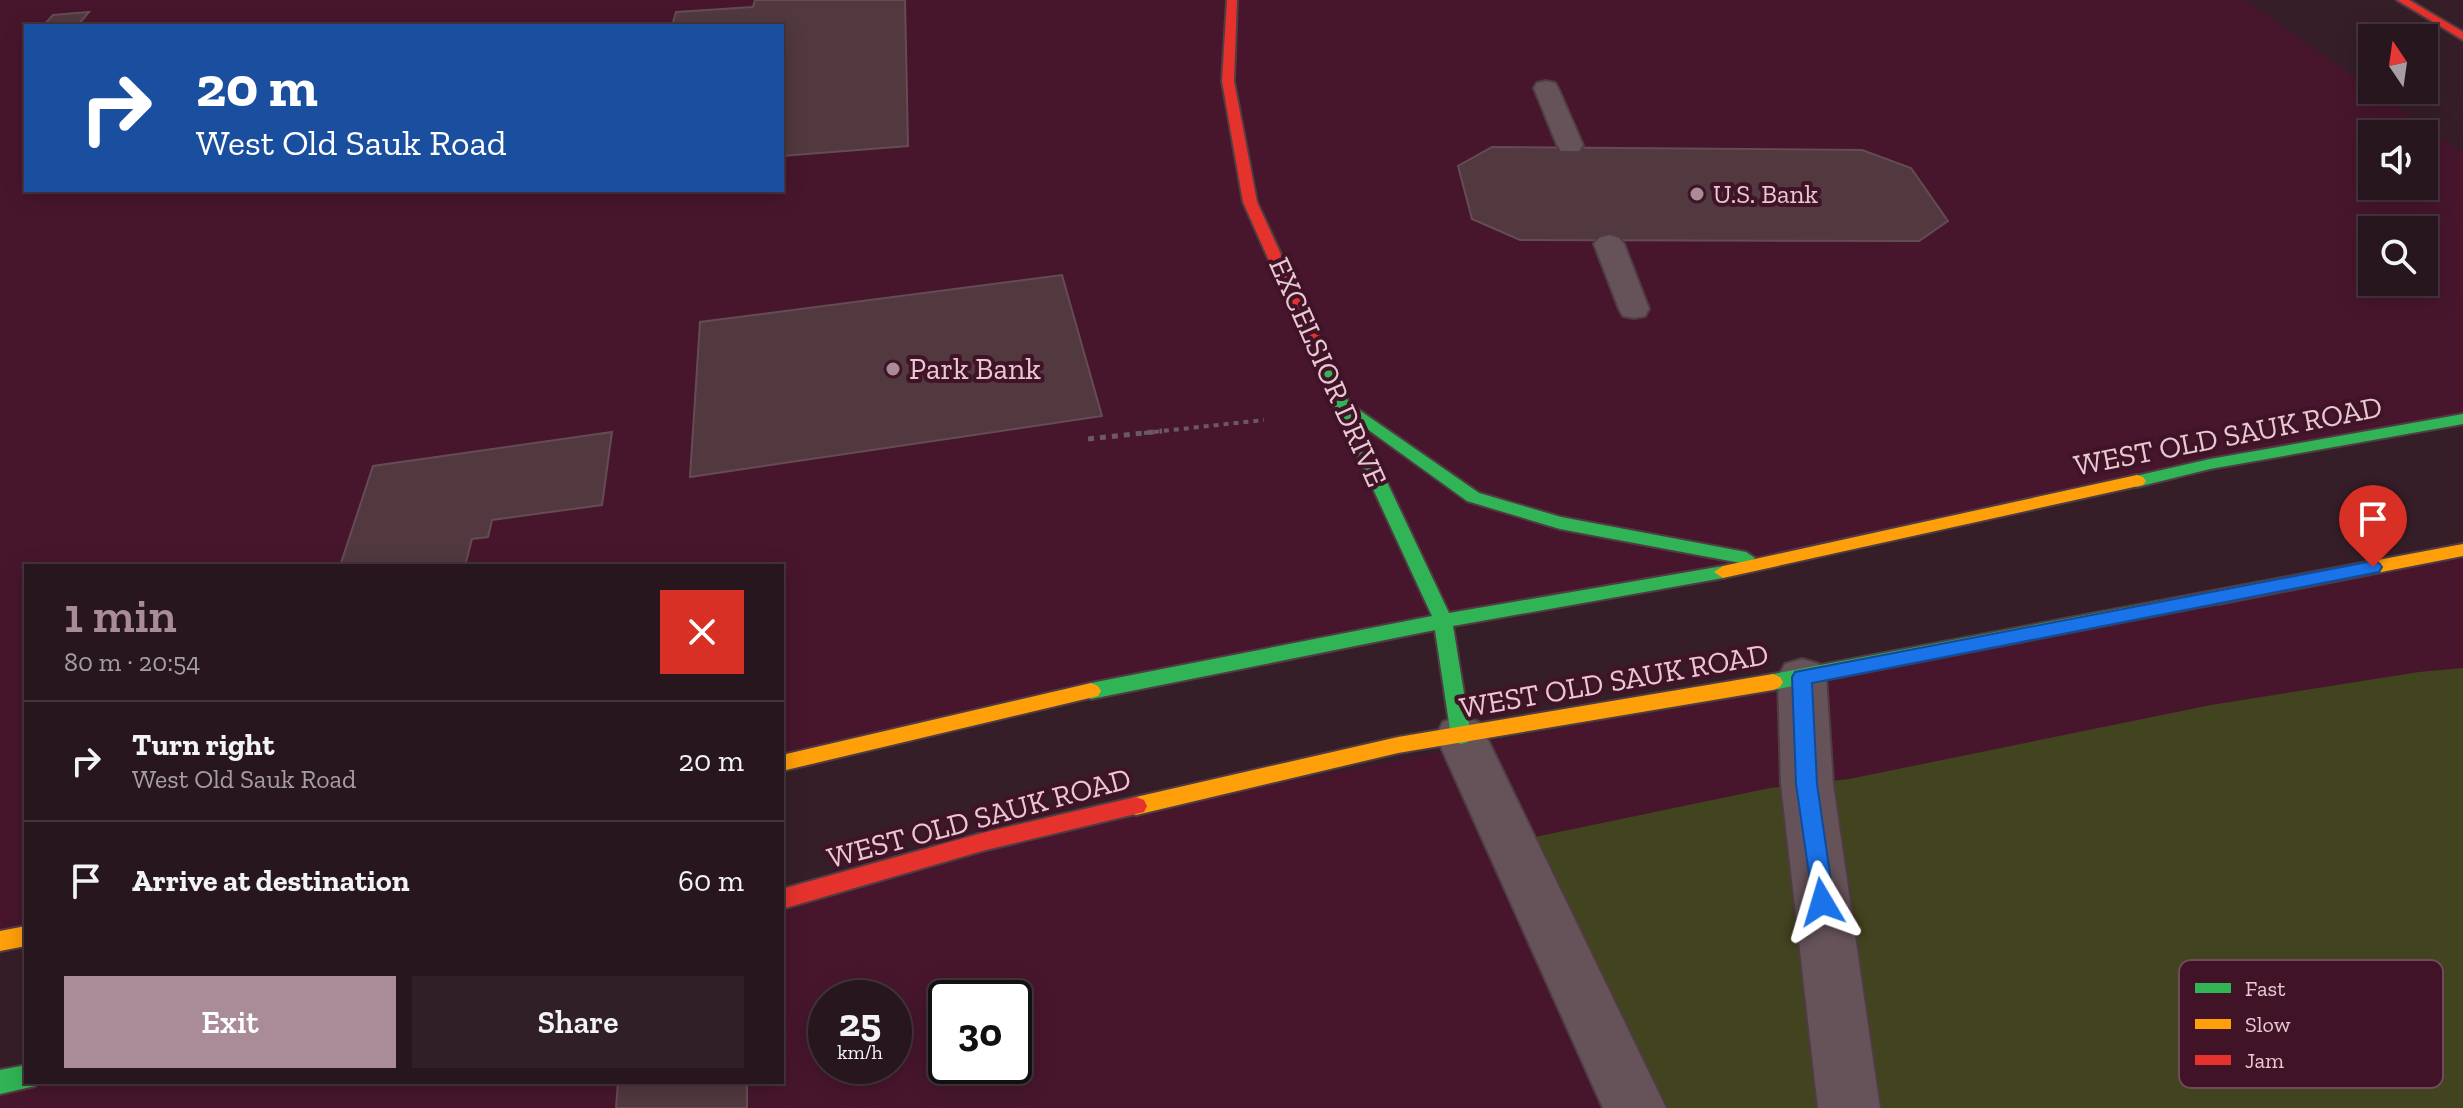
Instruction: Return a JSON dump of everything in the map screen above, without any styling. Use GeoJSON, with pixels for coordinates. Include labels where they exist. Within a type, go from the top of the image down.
{"type":"FeatureCollection","features":[{"type":"Feature","properties":{"kind":"main road","name":"EXCELSIOR DRIVE"},"geometry":{"type":"LineString","coordinates":[[1232,0],[1228,81],[1250,202],[1443,620],[1461,736]]}},
{"type":"Feature","properties":{"kind":"main road"},"geometry":{"type":"LineString","coordinates":[[2402,0],[2463,37]]}},
{"type":"Feature","properties":{"kind":"main road"},"geometry":{"type":"LineString","coordinates":[[1345,406],[1473,497],[1560,523],[1774,563]]}},
{"type":"Feature","properties":{"kind":"main road","name":"WEST OLD SAUK ROAD"},"geometry":{"type":"LineString","coordinates":[[784,763],[1034,703],[1443,620],[1774,563],[2210,464],[2463,419]]}},
{"type":"Feature","properties":{"kind":"main road","name":"WEST OLD SAUK ROAD"},"geometry":{"type":"LineString","coordinates":[[784,898],[982,842],[1398,745],[1802,677],[2463,550]]}},
{"type":"Feature","properties":{"kind":"main road"},"geometry":{"type":"LineString","coordinates":[[0,941],[24,936]]}},
{"type":"Feature","properties":{"kind":"main road"},"geometry":{"type":"LineString","coordinates":[[0,1082],[24,1077]]}},
{"type":"Feature","properties":{"kind":"street"},"geometry":{"type":"LineString","coordinates":[[1802,677],[1807,784],[1849,1108]]}},
{"type":"Feature","properties":{"kind":"street"},"geometry":{"type":"LineString","coordinates":[[1461,736],[1635,1108]]}},
{"type":"Feature","properties":{"kind":"lane"},"geometry":{"type":"LineString","coordinates":[[1546,88],[1570,145]]}},
{"type":"Feature","properties":{"kind":"lane"},"geometry":{"type":"LineString","coordinates":[[1609,244],[1634,309]]}},
{"type":"Feature","properties":{"kind":"path"},"geometry":{"type":"LineString","coordinates":[[1088,439],[1264,420]]}},
{"type":"Feature","properties":{"kind":"shaded area"},"geometry":{"type":"Polygon","coordinates":[[[0,0],[2245,0],[2358,79],[2358,104],[2393,104],[2416,120],[2358,120],[2358,200],[2438,200],[2438,135],[2463,153],[2463,419],[784,763],[784,564],[24,564],[24,936],[0,941],[0,0]]]}},
{"type":"Feature","properties":{"kind":"shaded area"},"geometry":{"type":"Polygon","coordinates":[[[2463,550],[2463,1108],[0,1108],[0,1082],[784,1084],[784,898],[982,842],[2463,550]]]}},
{"type":"Feature","properties":{"kind":"shaded area"},"geometry":{"type":"Polygon","coordinates":[[[2463,668],[2463,1108],[1635,1108],[1511,842],[1770,788],[1849,779],[2211,705],[2419,672],[2463,668]]]}},
{"type":"Feature","properties":{"kind":"building"},"geometry":{"type":"Polygon","coordinates":[[[755,0],[905,0],[908,146],[784,156],[784,24],[673,24],[676,12],[753,7],[755,0]]]}},
{"type":"Feature","properties":{"kind":"building"},"geometry":{"type":"Polygon","coordinates":[[[89,12],[79,24],[45,24],[53,15],[89,12]]]}},
{"type":"Feature","properties":{"kind":"building","name":"U.S. Bank"},"geometry":{"type":"Polygon","coordinates":[[[1492,147],[1862,150],[1911,168],[1948,221],[1919,241],[1520,240],[1472,219],[1458,166],[1492,147]]]}},
{"type":"Feature","properties":{"kind":"building","name":"Park Bank"},"geometry":{"type":"Polygon","coordinates":[[[1062,275],[1102,416],[690,477],[700,322],[1062,275]]]}},
{"type":"Feature","properties":{"kind":"building"},"geometry":{"type":"Polygon","coordinates":[[[612,432],[602,505],[492,520],[488,537],[472,539],[466,564],[341,564],[373,466],[612,432]]]}},
{"type":"Feature","properties":{"kind":"building"},"geometry":{"type":"Polygon","coordinates":[[[618,1084],[747,1084],[747,1108],[616,1108],[618,1084]]]}},
{"type":"Feature","properties":{"kind":"traffic: fast"},"geometry":{"type":"LineString","coordinates":[[1325,368],[1443,620],[1461,736]]}},
{"type":"Feature","properties":{"kind":"traffic: fast"},"geometry":{"type":"LineString","coordinates":[[1347,407],[1473,497],[1560,523],[1746,558]]}},
{"type":"Feature","properties":{"kind":"traffic: fast"},"geometry":{"type":"LineString","coordinates":[[2137,481],[2210,464],[2463,419]]}},
{"type":"Feature","properties":{"kind":"traffic: fast"},"geometry":{"type":"LineString","coordinates":[[1091,691],[1349,638],[1723,572]]}},
{"type":"Feature","properties":{"kind":"traffic: fast"},"geometry":{"type":"LineString","coordinates":[[1773,682],[2218,597]]}},
{"type":"Feature","properties":{"kind":"traffic: fast"},"geometry":{"type":"LineString","coordinates":[[0,1082],[24,1077]]}},
{"type":"Feature","properties":{"kind":"traffic: slow"},"geometry":{"type":"LineString","coordinates":[[1723,572],[2137,481]]}},
{"type":"Feature","properties":{"kind":"traffic: slow"},"geometry":{"type":"LineString","coordinates":[[2218,597],[2463,550]]}},
{"type":"Feature","properties":{"kind":"traffic: slow"},"geometry":{"type":"LineString","coordinates":[[1136,806],[1398,745],[1773,682]]}},
{"type":"Feature","properties":{"kind":"traffic: slow"},"geometry":{"type":"LineString","coordinates":[[784,763],[1091,691]]}},
{"type":"Feature","properties":{"kind":"traffic: slow"},"geometry":{"type":"LineString","coordinates":[[0,941],[24,936]]}},
{"type":"Feature","properties":{"kind":"traffic: jam"},"geometry":{"type":"LineString","coordinates":[[1232,0],[1228,81],[1250,202],[1325,368]]}},
{"type":"Feature","properties":{"kind":"traffic: jam"},"geometry":{"type":"LineString","coordinates":[[2402,0],[2463,37]]}},
{"type":"Feature","properties":{"kind":"traffic: jam"},"geometry":{"type":"LineString","coordinates":[[784,898],[982,842],[1136,806]]}},
{"type":"Feature","properties":{"kind":"place","name":"U.S. Bank"},"geometry":{"type":"Point","coordinates":[1697,194]}},
{"type":"Feature","properties":{"kind":"place","name":"Park Bank"},"geometry":{"type":"Point","coordinates":[893,369]}},
{"type":"Feature","properties":{"kind":"route"},"geometry":{"type":"LineString","coordinates":[[1822,902],[1807,784],[1802,677],[2373,567]]}}]}
